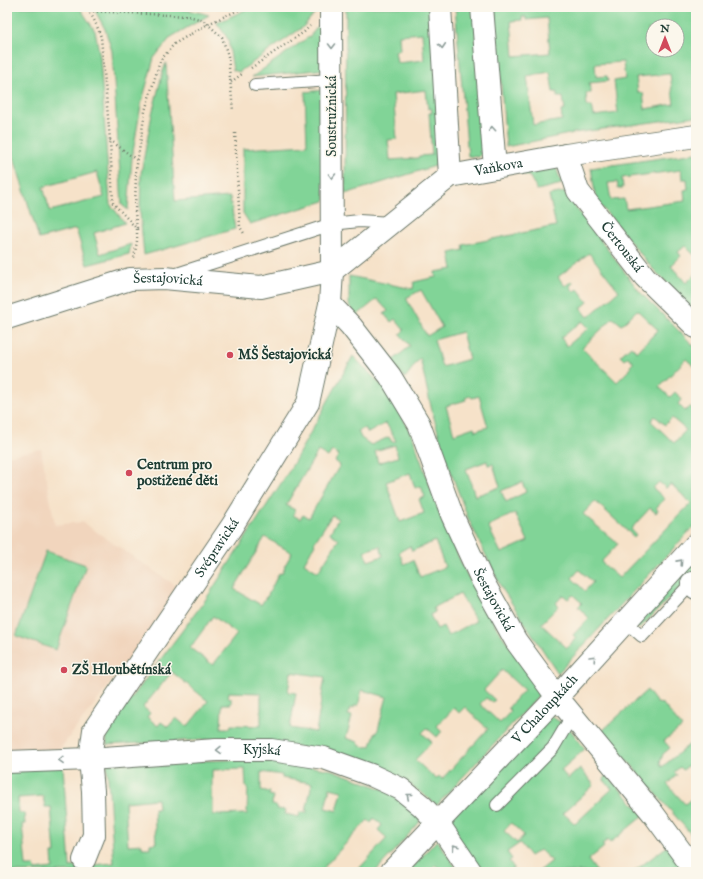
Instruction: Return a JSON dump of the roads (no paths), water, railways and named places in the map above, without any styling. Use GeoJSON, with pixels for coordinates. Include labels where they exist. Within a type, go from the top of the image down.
{"type":"FeatureCollection","features":[{"type":"Feature","properties":{"kind":"street","name":"Soustružnická"},"geometry":{"type":"LineString","coordinates":[[331,7],[332,224]]}},
{"type":"Feature","properties":{"kind":"street"},"geometry":{"type":"LineString","coordinates":[[440,7],[450,176]]}},
{"type":"Feature","properties":{"kind":"street"},"geometry":{"type":"LineString","coordinates":[[482,7],[495,168]]}},
{"type":"Feature","properties":{"kind":"street","name":"Vaňkova"},"geometry":{"type":"LineString","coordinates":[[332,271],[450,176],[566,155],[696,136]]}},
{"type":"Feature","properties":{"kind":"street","name":"Čertouská"},"geometry":{"type":"LineString","coordinates":[[566,155],[578,191],[645,277],[696,327]]}},
{"type":"Feature","properties":{"kind":"street","name":"Svépravická"},"geometry":{"type":"LineString","coordinates":[[84,860],[94,835],[93,791],[90,759],[94,730],[232,526],[308,404],[330,304],[332,224]]}},
{"type":"Feature","properties":{"kind":"street","name":"Šestajovická"},"geometry":{"type":"LineString","coordinates":[[7,318],[130,279],[164,278],[261,287],[332,271]]}},
{"type":"Feature","properties":{"kind":"street","name":"Šestajovická"},"geometry":{"type":"LineString","coordinates":[[330,304],[351,326],[390,376],[419,424],[452,515],[482,580],[516,641],[572,716],[652,812],[696,872]]}},
{"type":"Feature","properties":{"kind":"street","name":"V Chaloupkách"},"geometry":{"type":"LineString","coordinates":[[391,872],[557,697],[696,544]]}},
{"type":"Feature","properties":{"kind":"street","name":"Kyjská"},"geometry":{"type":"LineString","coordinates":[[7,762],[90,759],[216,750],[271,750],[324,758],[371,775],[401,789],[422,806],[438,822],[471,872]]}},
{"type":"Feature","properties":{"kind":"lane"},"geometry":{"type":"LineString","coordinates":[[255,85],[332,80]]}},
{"type":"Feature","properties":{"kind":"lane"},"geometry":{"type":"LineString","coordinates":[[164,278],[332,224],[359,221],[392,223]]}},
{"type":"Feature","properties":{"kind":"lane"},"geometry":{"type":"LineString","coordinates":[[626,622],[642,636],[695,583]]}},
{"type":"Feature","properties":{"kind":"lane"},"geometry":{"type":"LineString","coordinates":[[497,805],[553,748],[572,716]]}},
{"type":"Feature","properties":{"kind":"place","name":"MŠ Šestajovická"},"geometry":{"type":"Point","coordinates":[230,355]}},
{"type":"Feature","properties":{"kind":"place","name":"Centrum pro postižené děti"},"geometry":{"type":"Point","coordinates":[129,473]}},
{"type":"Feature","properties":{"kind":"place","name":"ZŠ Hloubětínská"},"geometry":{"type":"Point","coordinates":[64,670]}}]}
